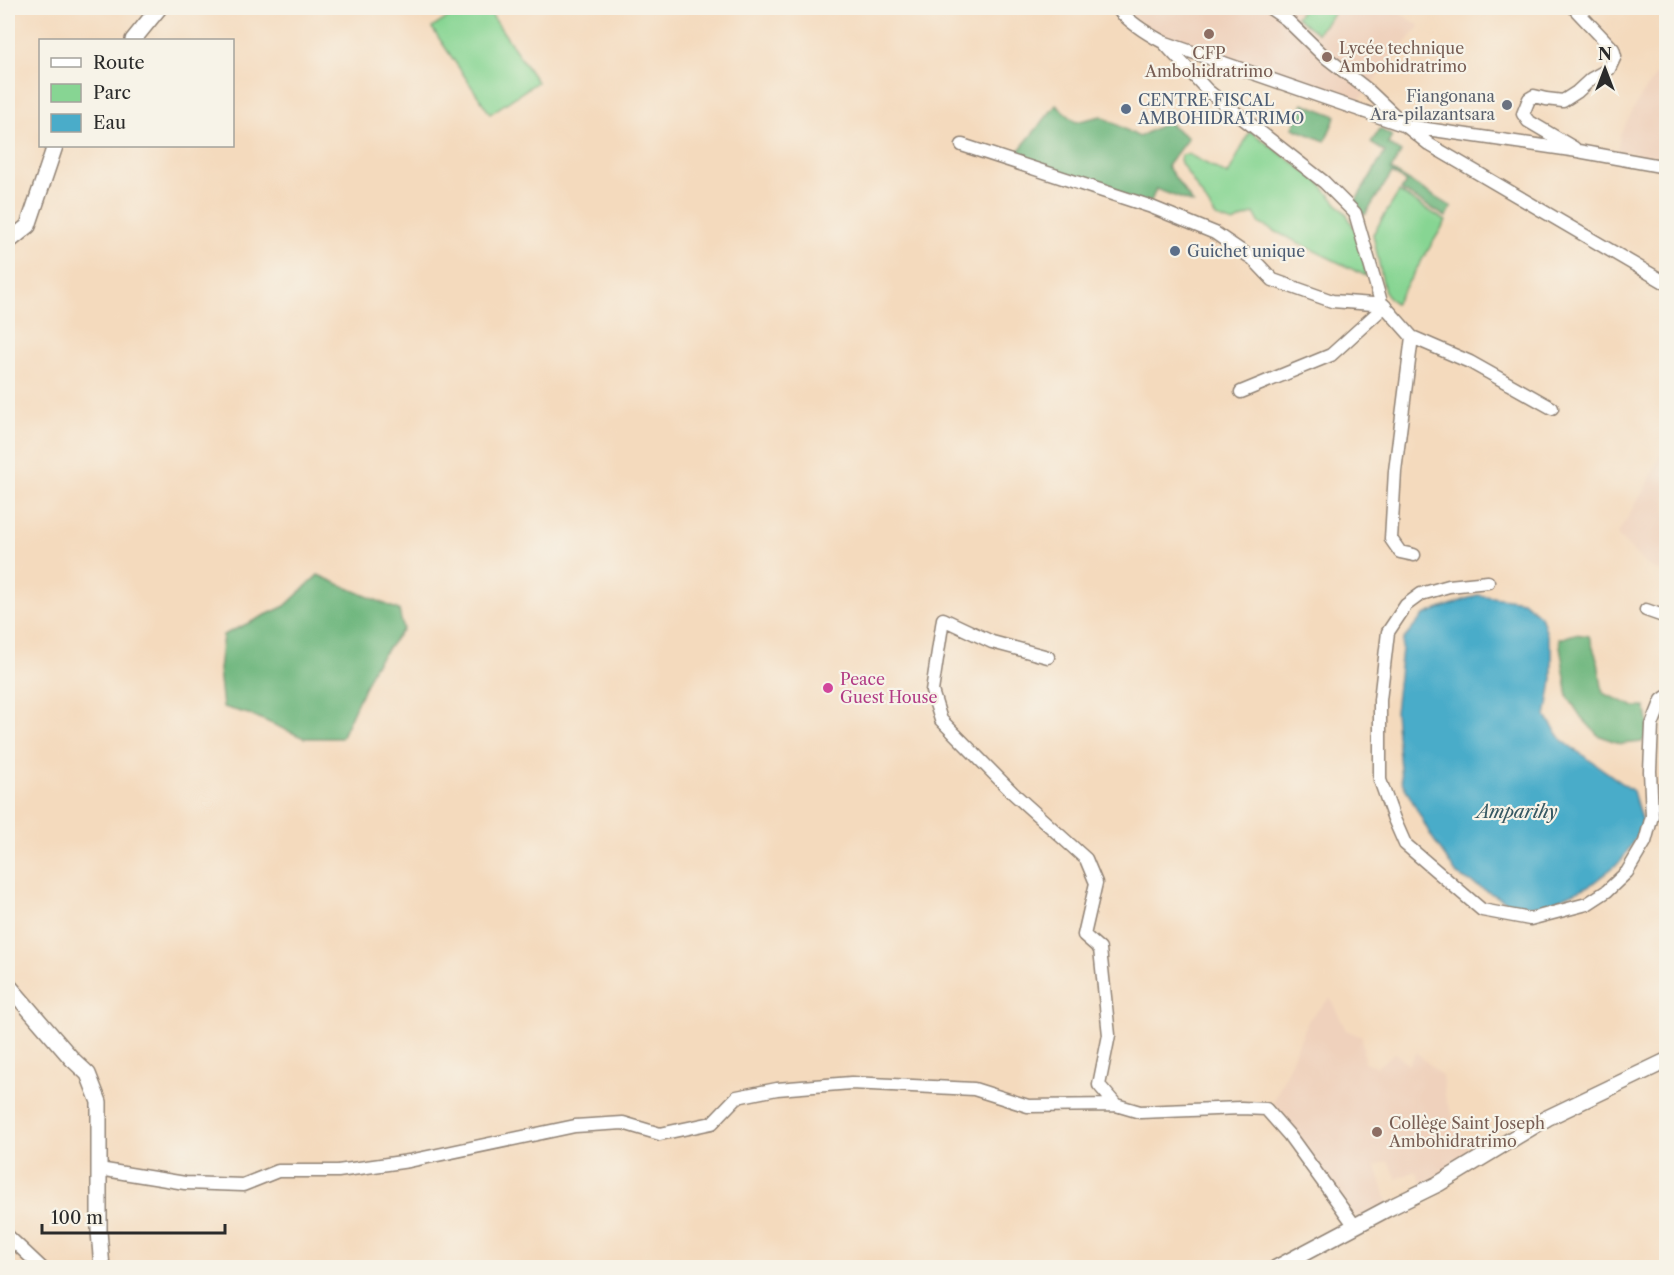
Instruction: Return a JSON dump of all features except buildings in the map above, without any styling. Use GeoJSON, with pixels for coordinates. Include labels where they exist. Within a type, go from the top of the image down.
{"type":"FeatureCollection","features":[{"type":"Feature","properties":{"kind":"street"},"geometry":{"type":"LineString","coordinates":[[134,39],[159,8]]}},
{"type":"Feature","properties":{"kind":"street"},"geometry":{"type":"LineString","coordinates":[[1117,8],[1123,15],[1162,42],[1406,126],[1666,166]]}},
{"type":"Feature","properties":{"kind":"street"},"geometry":{"type":"LineString","coordinates":[[1270,8],[1286,19],[1323,55],[1368,90],[1430,145],[1666,283]]}},
{"type":"Feature","properties":{"kind":"street"},"geometry":{"type":"LineString","coordinates":[[1574,8],[1613,50],[1615,56],[1609,69],[1563,101],[1534,96],[1529,99],[1524,114],[1528,120],[1578,151]]}},
{"type":"Feature","properties":{"kind":"street"},"geometry":{"type":"LineString","coordinates":[[1162,42],[1208,92],[1324,182],[1355,213],[1383,304],[1412,337],[1470,362],[1552,408]]}},
{"type":"Feature","properties":{"kind":"street"},"geometry":{"type":"LineString","coordinates":[[962,145],[1149,206],[1215,233],[1253,259],[1273,280],[1332,301],[1383,304]]}},
{"type":"Feature","properties":{"kind":"street"},"geometry":{"type":"LineString","coordinates":[[8,242],[28,226],[55,147]]}},
{"type":"Feature","properties":{"kind":"street"},"geometry":{"type":"LineString","coordinates":[[1241,392],[1331,355],[1383,304]]}},
{"type":"Feature","properties":{"kind":"street"},"geometry":{"type":"LineString","coordinates":[[1412,337],[1396,461],[1391,539],[1400,552],[1414,555]]}},
{"type":"Feature","properties":{"kind":"street"},"geometry":{"type":"LineString","coordinates":[[1488,582],[1449,586],[1421,594],[1406,605],[1388,632],[1380,700],[1380,780],[1405,844],[1482,910],[1530,919],[1553,913],[1587,904],[1607,891],[1627,872],[1645,843],[1652,816],[1650,771],[1652,724],[1662,700],[1666,697]]}},
{"type":"Feature","properties":{"kind":"street"},"geometry":{"type":"LineString","coordinates":[[1646,610],[1666,616]]}},
{"type":"Feature","properties":{"kind":"street"},"geometry":{"type":"LineString","coordinates":[[1048,657],[992,642],[943,619],[932,692],[940,720],[1013,793],[1086,859],[1096,883],[1084,935],[1100,949],[1109,1035],[1099,1085],[1116,1105]]}},
{"type":"Feature","properties":{"kind":"street"},"geometry":{"type":"LineString","coordinates":[[8,985],[72,1059],[88,1074],[99,1102],[99,1231],[102,1268]]}},
{"type":"Feature","properties":{"kind":"street"},"geometry":{"type":"LineString","coordinates":[[1276,1268],[1438,1184],[1547,1118],[1666,1061]]}},
{"type":"Feature","properties":{"kind":"street"},"geometry":{"type":"LineString","coordinates":[[99,1168],[185,1183],[243,1185],[278,1171],[338,1171],[409,1161],[575,1125],[622,1124],[660,1134],[712,1124],[737,1097],[777,1089],[851,1083],[974,1089],[1028,1106],[1116,1105],[1140,1112],[1266,1109],[1289,1135],[1354,1226]]}},
{"type":"Feature","properties":{"kind":"street"},"geometry":{"type":"LineString","coordinates":[[8,1236],[42,1268]]}},
{"type":"Feature","properties":{"kind":"shaded area","name":"Lycée technique Ambohidratrimo"},"geometry":{"type":"Polygon","coordinates":[[[1122,8],[1392,8],[1420,26],[1355,105],[1177,42],[1147,26],[1122,8]]]}},
{"type":"Feature","properties":{"kind":"shaded area"},"geometry":{"type":"Polygon","coordinates":[[[1666,61],[1666,159],[1617,151],[1620,134],[1641,96],[1666,61]]]}},
{"type":"Feature","properties":{"kind":"shaded area"},"geometry":{"type":"Polygon","coordinates":[[[1666,444],[1666,574],[1645,564],[1617,535],[1645,488],[1666,444]]]}},
{"type":"Feature","properties":{"kind":"shaded area","name":"Collège Saint Joseph Ambohidratrimo"},"geometry":{"type":"Polygon","coordinates":[[[1330,998],[1346,1030],[1362,1037],[1364,1062],[1377,1067],[1395,1052],[1408,1065],[1416,1052],[1442,1076],[1446,1101],[1474,1160],[1424,1188],[1416,1171],[1397,1179],[1388,1161],[1376,1165],[1388,1205],[1357,1220],[1273,1103],[1309,1019],[1330,998]]]}},
{"type":"Feature","properties":{"kind":"green space"},"geometry":{"type":"Polygon","coordinates":[[[462,8],[487,8],[537,82],[490,114],[432,28],[462,8]]]}},
{"type":"Feature","properties":{"kind":"green space"},"geometry":{"type":"Polygon","coordinates":[[[1304,8],[1338,8],[1317,33],[1296,17],[1304,8]]]}},
{"type":"Feature","properties":{"kind":"green space"},"geometry":{"type":"Polygon","coordinates":[[[1303,103],[1336,116],[1325,141],[1293,128],[1303,103]]]}},
{"type":"Feature","properties":{"kind":"green space"},"geometry":{"type":"Polygon","coordinates":[[[1056,105],[1076,122],[1101,116],[1139,137],[1167,122],[1188,138],[1167,166],[1193,203],[1156,189],[1149,206],[1015,155],[1056,105]]]}},
{"type":"Feature","properties":{"kind":"green space"},"geometry":{"type":"Polygon","coordinates":[[[1380,129],[1392,136],[1388,144],[1401,152],[1391,170],[1452,207],[1446,217],[1401,190],[1406,182],[1392,173],[1365,215],[1352,207],[1385,152],[1371,143],[1380,129]]]}},
{"type":"Feature","properties":{"kind":"green space"},"geometry":{"type":"Polygon","coordinates":[[[1250,131],[1317,180],[1347,215],[1362,243],[1366,276],[1260,224],[1254,213],[1233,223],[1216,217],[1180,159],[1182,155],[1188,154],[1228,175],[1250,131]]]}},
{"type":"Feature","properties":{"kind":"green space"},"geometry":{"type":"Polygon","coordinates":[[[1399,192],[1446,221],[1395,304],[1385,293],[1373,234],[1399,192]]]}},
{"type":"Feature","properties":{"kind":"green space"},"geometry":{"type":"Polygon","coordinates":[[[318,575],[399,610],[403,629],[374,666],[341,738],[304,738],[252,715],[223,707],[219,670],[223,635],[285,606],[318,575]]]}},
{"type":"Feature","properties":{"kind":"green space"},"geometry":{"type":"Polygon","coordinates":[[[1575,634],[1589,636],[1598,662],[1603,693],[1635,707],[1645,707],[1648,726],[1642,742],[1621,744],[1598,735],[1581,717],[1568,697],[1559,639],[1575,634]]]}},
{"type":"Feature","properties":{"kind":"water","name":"Amparihy"},"geometry":{"type":"Polygon","coordinates":[[[1477,595],[1523,601],[1542,618],[1552,652],[1552,681],[1546,717],[1563,741],[1633,791],[1643,826],[1621,861],[1589,886],[1542,906],[1511,904],[1457,875],[1430,834],[1401,780],[1395,712],[1403,640],[1424,615],[1477,595]]]}},
{"type":"Feature","properties":{"kind":"place","name":"CFP Ambohidratrimo"},"geometry":{"type":"Point","coordinates":[1209,34]}},
{"type":"Feature","properties":{"kind":"place","name":"Lycée technique Ambohidratrimo"},"geometry":{"type":"Point","coordinates":[1327,57]}},
{"type":"Feature","properties":{"kind":"place","name":"Fiangonana Ara-pilazantsara"},"geometry":{"type":"Point","coordinates":[1507,105]}},
{"type":"Feature","properties":{"kind":"place","name":"CENTRE FISCAL AMBOHIDRATRIMO"},"geometry":{"type":"Point","coordinates":[1126,109]}},
{"type":"Feature","properties":{"kind":"place","name":"Guichet unique"},"geometry":{"type":"Point","coordinates":[1175,251]}},
{"type":"Feature","properties":{"kind":"place","name":"Peace Guest House"},"geometry":{"type":"Point","coordinates":[828,688]}},
{"type":"Feature","properties":{"kind":"place","name":"Collège Saint Joseph Ambohidratrimo"},"geometry":{"type":"Point","coordinates":[1377,1132]}}]}
